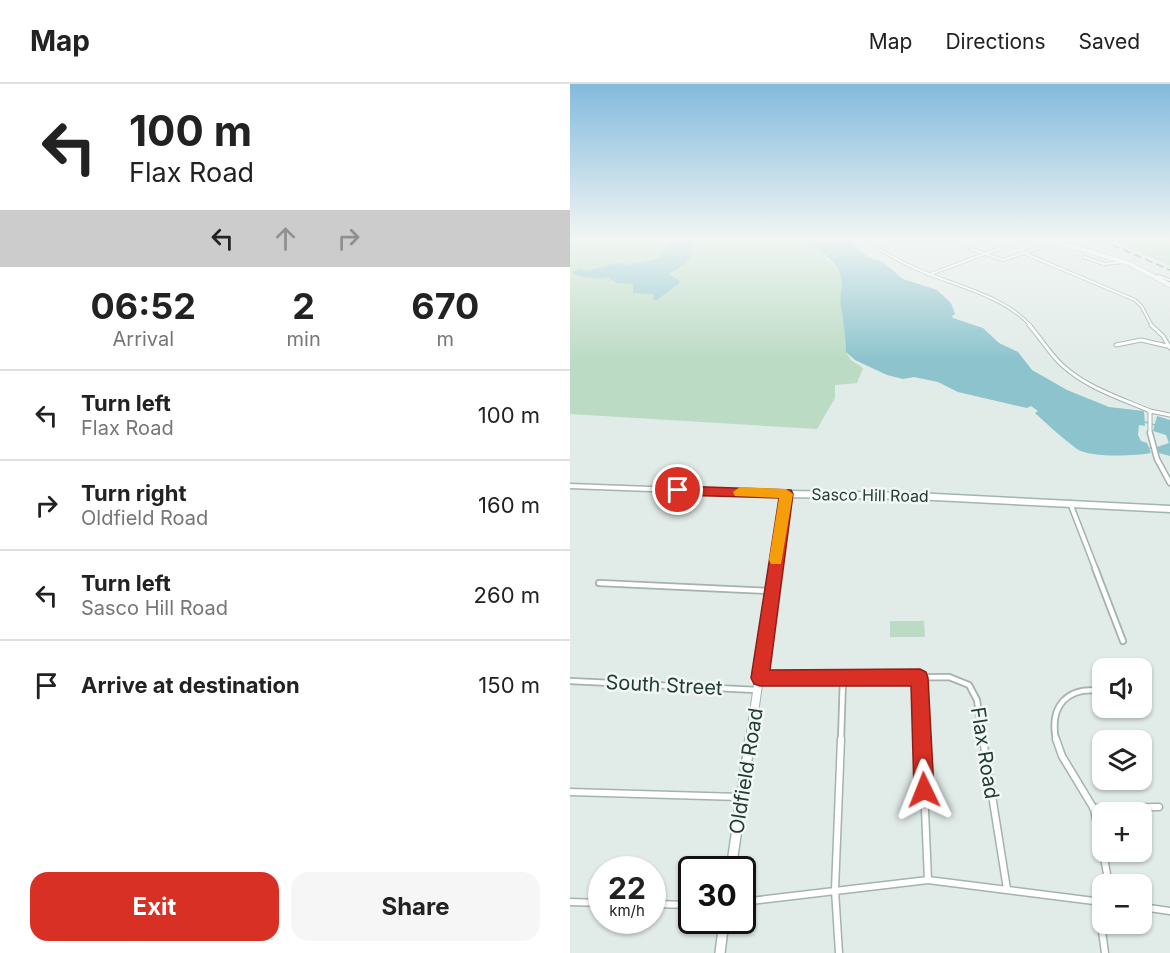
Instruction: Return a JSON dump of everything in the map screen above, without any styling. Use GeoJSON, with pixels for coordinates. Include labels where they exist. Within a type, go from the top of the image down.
{"type":"FeatureCollection","features":[{"type":"Feature","properties":{"kind":"street"},"geometry":{"type":"LineString","coordinates":[[945,281],[974,290],[1030,323],[1054,357],[1071,372],[1150,411],[1170,415]]}},
{"type":"Feature","properties":{"kind":"street"},"geometry":{"type":"LineString","coordinates":[[1089,281],[1135,300],[1142,307],[1150,324],[1163,336],[1169,347]]}},
{"type":"Feature","properties":{"kind":"street"},"geometry":{"type":"LineString","coordinates":[[1116,345],[1141,340],[1169,347]]}},
{"type":"Feature","properties":{"kind":"street"},"geometry":{"type":"LineString","coordinates":[[1150,411],[1149,427],[1153,446],[1166,479],[1170,483]]}},
{"type":"Feature","properties":{"kind":"street","name":"Sasco Hill Road"},"geometry":{"type":"LineString","coordinates":[[570,486],[915,496],[1170,508]]}},
{"type":"Feature","properties":{"kind":"street","name":"Oldfield Road"},"geometry":{"type":"LineString","coordinates":[[733,856],[786,494]]}},
{"type":"Feature","properties":{"kind":"street"},"geometry":{"type":"LineString","coordinates":[[1069,503],[1123,641]]}},
{"type":"Feature","properties":{"kind":"street"},"geometry":{"type":"LineString","coordinates":[[599,583],[772,591]]}},
{"type":"Feature","properties":{"kind":"street","name":"Flax Road"},"geometry":{"type":"LineString","coordinates":[[760,678],[955,678],[969,685],[977,700],[1007,889]]}},
{"type":"Feature","properties":{"kind":"street"},"geometry":{"type":"LineString","coordinates":[[839,953],[835,890],[843,678]]}},
{"type":"Feature","properties":{"kind":"street"},"geometry":{"type":"LineString","coordinates":[[920,678],[928,880]]}},
{"type":"Feature","properties":{"kind":"street","name":"South Street"},"geometry":{"type":"LineString","coordinates":[[570,681],[758,690]]}},
{"type":"Feature","properties":{"kind":"street"},"geometry":{"type":"LineString","coordinates":[[1092,689],[1074,692],[1063,701],[1056,714],[1053,734],[1064,758],[1092,805]]}},
{"type":"Feature","properties":{"kind":"street"},"geometry":{"type":"LineString","coordinates":[[570,792],[741,798]]}},
{"type":"Feature","properties":{"kind":"street"},"geometry":{"type":"LineString","coordinates":[[1152,807],[1159,807]]}},
{"type":"Feature","properties":{"kind":"street"},"geometry":{"type":"LineString","coordinates":[[756,900],[928,880],[1092,901]]}},
{"type":"Feature","properties":{"kind":"street"},"geometry":{"type":"LineString","coordinates":[[570,902],[588,903]]}},
{"type":"Feature","properties":{"kind":"street"},"geometry":{"type":"LineString","coordinates":[[1152,908],[1170,911]]}},
{"type":"Feature","properties":{"kind":"street"},"geometry":{"type":"LineString","coordinates":[[720,953],[722,934]]}},
{"type":"Feature","properties":{"kind":"street"},"geometry":{"type":"LineString","coordinates":[[1103,934],[1105,953]]}},
{"type":"Feature","properties":{"kind":"green space"},"geometry":{"type":"Polygon","coordinates":[[[570,281],[841,281],[846,352],[851,360],[863,368],[857,383],[835,385],[835,398],[817,429],[570,414],[570,281]]]}},
{"type":"Feature","properties":{"kind":"green space"},"geometry":{"type":"Polygon","coordinates":[[[890,621],[924,621],[925,637],[890,637],[890,621]]]}},
{"type":"Feature","properties":{"kind":"water"},"geometry":{"type":"Polygon","coordinates":[[[613,281],[680,281],[657,300],[653,300],[654,295],[652,294],[633,293],[633,284],[613,281]]]}},
{"type":"Feature","properties":{"kind":"water"},"geometry":{"type":"Polygon","coordinates":[[[841,281],[908,281],[937,290],[951,303],[955,314],[953,318],[983,328],[999,343],[1018,352],[1032,370],[1067,390],[1109,407],[1144,411],[1145,426],[1139,425],[1138,435],[1141,441],[1147,443],[1151,453],[1113,456],[1083,452],[1056,432],[1035,413],[1038,411],[1031,406],[1027,408],[958,392],[938,382],[887,375],[855,360],[846,352],[841,281]]]}},
{"type":"Feature","properties":{"kind":"water"},"geometry":{"type":"Polygon","coordinates":[[[1157,416],[1170,420],[1170,456],[1159,453],[1157,447],[1169,443],[1166,435],[1153,431],[1157,416]]]}},
{"type":"Feature","properties":{"kind":"waterway"},"geometry":{"type":"LineString","coordinates":[[1145,422],[1155,425]]}},
{"type":"Feature","properties":{"kind":"waterway"},"geometry":{"type":"LineString","coordinates":[[1149,448],[1157,449]]}},
{"type":"Feature","properties":{"kind":"slow traffic"},"geometry":{"type":"LineString","coordinates":[[740,492],[786,494],[776,560]]}},
{"type":"Feature","properties":{"kind":"route"},"geometry":{"type":"LineString","coordinates":[[678,490],[786,494],[760,678],[920,678],[924,790]]}}]}
